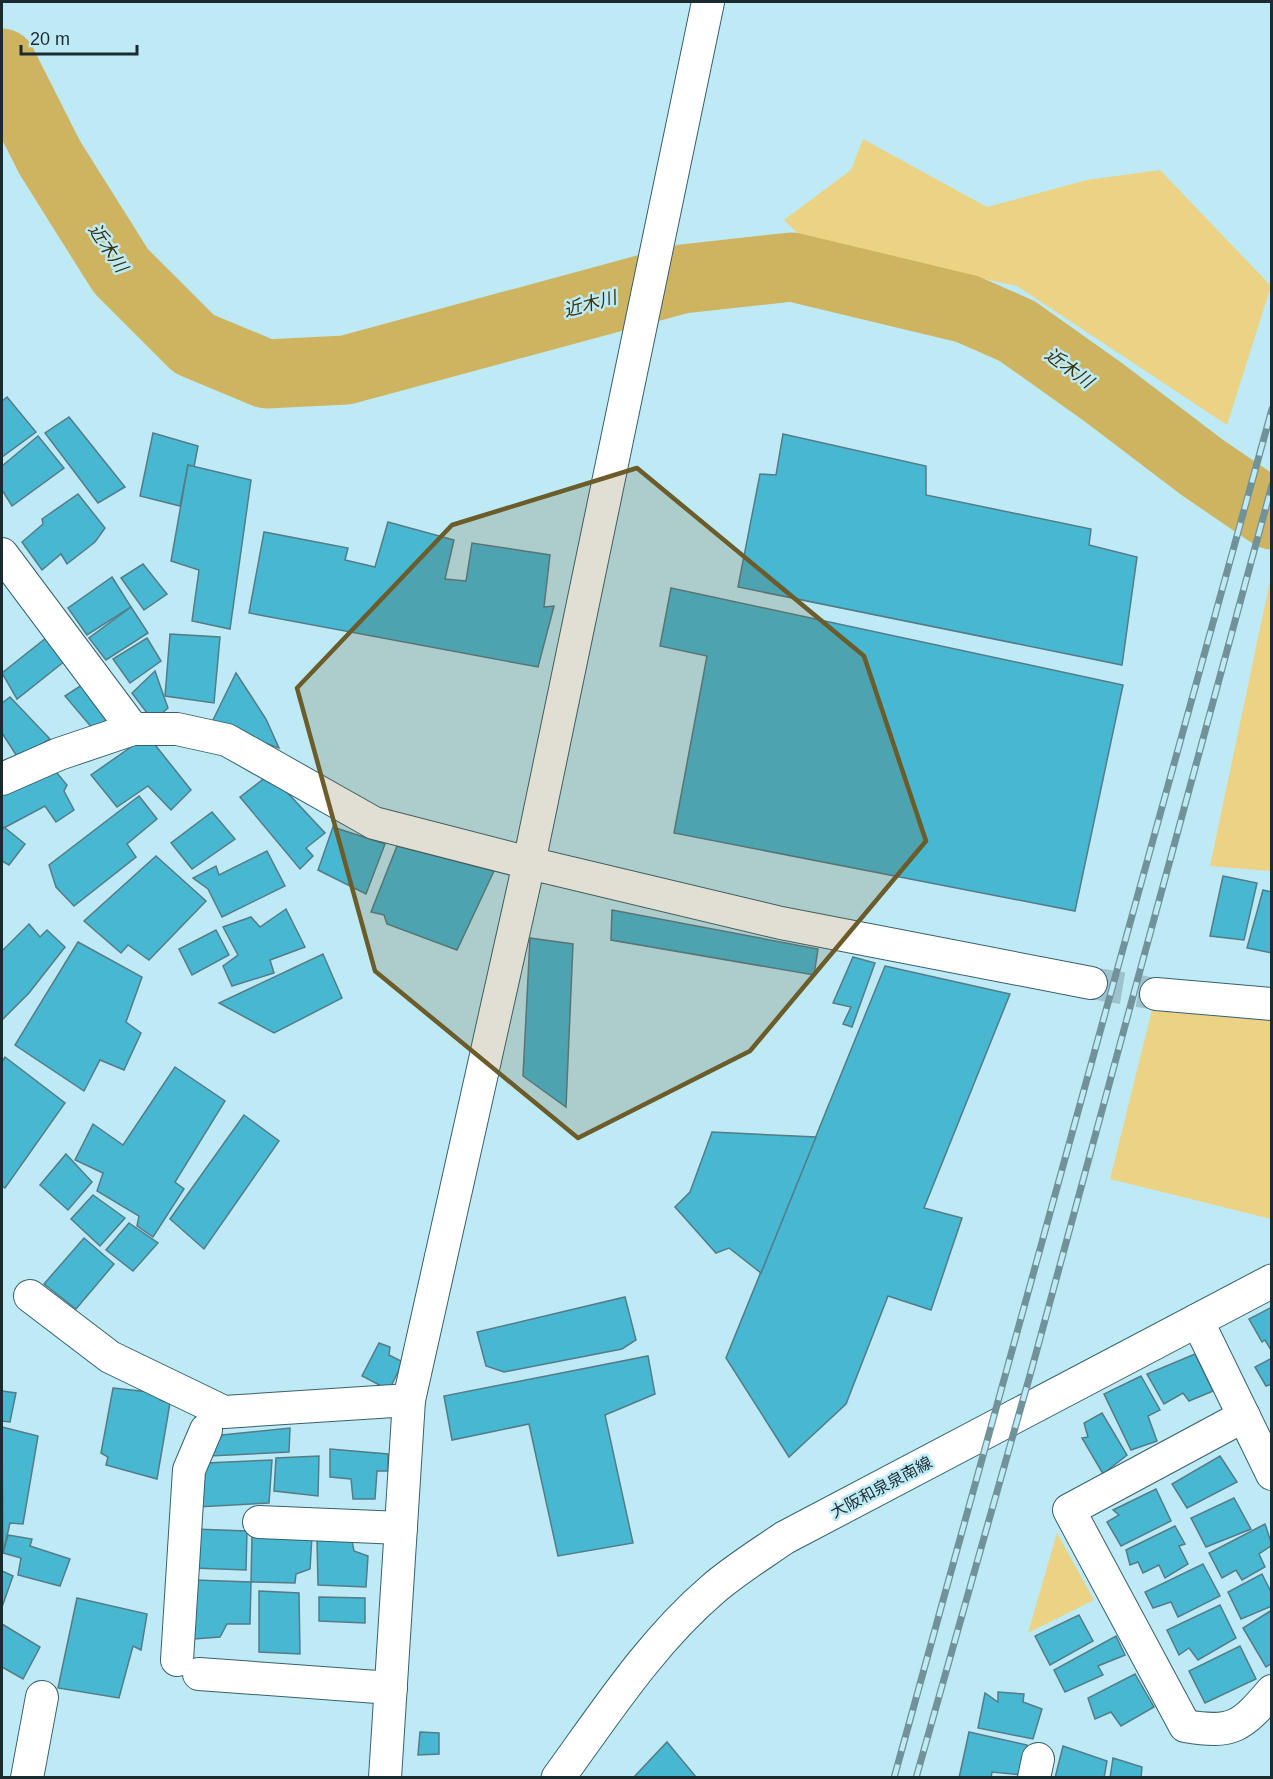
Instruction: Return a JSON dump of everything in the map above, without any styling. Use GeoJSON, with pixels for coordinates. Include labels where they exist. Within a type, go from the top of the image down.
{"type":"FeatureCollection","features":[{"type":"Feature","properties":{"kind":"main road","name":"大阪和泉泉南線"},"geometry":{"type":"LineString","coordinates":[[558,1778],[657,1646],[714,1588],[784,1538],[1272,1281]]}},
{"type":"Feature","properties":{"kind":"street"},"geometry":{"type":"LineString","coordinates":[[385,1778],[409,1400],[529,863],[708,2]]}},
{"type":"Feature","properties":{"kind":"street"},"geometry":{"type":"LineString","coordinates":[[2,554],[133,729]]}},
{"type":"Feature","properties":{"kind":"street"},"geometry":{"type":"LineString","coordinates":[[2,779],[59,754],[133,729],[177,729],[227,740],[374,823],[529,863],[781,923],[1091,983]]}},
{"type":"Feature","properties":{"kind":"street"},"geometry":{"type":"LineString","coordinates":[[1156,994],[1272,1004]]}},
{"type":"Feature","properties":{"kind":"street"},"geometry":{"type":"LineString","coordinates":[[30,1296],[110,1357],[224,1412],[409,1400]]}},
{"type":"Feature","properties":{"kind":"street"},"geometry":{"type":"LineString","coordinates":[[1197,1320],[1272,1474]]}},
{"type":"Feature","properties":{"kind":"street"},"geometry":{"type":"LineString","coordinates":[[1244,1416],[1069,1510],[1185,1726],[1217,1732],[1249,1718],[1272,1690]]}},
{"type":"Feature","properties":{"kind":"street"},"geometry":{"type":"LineString","coordinates":[[206,1430],[189,1470],[188,1667],[391,1688]]}},
{"type":"Feature","properties":{"kind":"street"},"geometry":{"type":"LineString","coordinates":[[259,1522],[401,1528]]}},
{"type":"Feature","properties":{"kind":"street"},"geometry":{"type":"LineString","coordinates":[[27,1778],[42,1697]]}},
{"type":"Feature","properties":{"kind":"highlighted area"},"geometry":{"type":"Polygon","coordinates":[[[637,468],[864,656],[926,841],[750,1051],[578,1138],[375,971],[297,688],[452,525],[637,468]]]}},
{"type":"Feature","properties":{"kind":"shaded area"},"geometry":{"type":"Polygon","coordinates":[[[863,139],[987,207],[1087,180],[1160,170],[1271,286],[1227,425],[1017,286],[805,240],[784,220],[851,170],[863,139]]]}},
{"type":"Feature","properties":{"kind":"shaded area"},"geometry":{"type":"Polygon","coordinates":[[[1271,576],[1271,871],[1210,866],[1271,576]]]}},
{"type":"Feature","properties":{"kind":"shaded area"},"geometry":{"type":"Polygon","coordinates":[[[1153,1006],[1271,1017],[1271,1219],[1110,1179],[1153,1006]]]}},
{"type":"Feature","properties":{"kind":"shaded area"},"geometry":{"type":"Polygon","coordinates":[[[1057,1533],[1094,1600],[1028,1633],[1057,1533]]]}},
{"type":"Feature","properties":{"kind":"building"},"geometry":{"type":"Polygon","coordinates":[[[7,397],[36,432],[2,457],[2,401],[7,397]]]}},
{"type":"Feature","properties":{"kind":"building"},"geometry":{"type":"Polygon","coordinates":[[[69,417],[125,487],[98,503],[45,433],[69,417]]]}},
{"type":"Feature","properties":{"kind":"building"},"geometry":{"type":"Polygon","coordinates":[[[153,433],[198,446],[194,467],[188,465],[180,506],[140,496],[153,433]]]}},
{"type":"Feature","properties":{"kind":"building"},"geometry":{"type":"Polygon","coordinates":[[[783,434],[926,466],[926,495],[1091,529],[1089,545],[1137,557],[1122,665],[738,587],[760,474],[776,475],[783,434]]]}},
{"type":"Feature","properties":{"kind":"building"},"geometry":{"type":"Polygon","coordinates":[[[38,436],[64,468],[12,506],[2,490],[2,466],[38,436]]]}},
{"type":"Feature","properties":{"kind":"building"},"geometry":{"type":"Polygon","coordinates":[[[188,465],[251,480],[230,629],[192,621],[199,570],[171,561],[188,465]]]}},
{"type":"Feature","properties":{"kind":"building"},"geometry":{"type":"Polygon","coordinates":[[[78,494],[105,528],[95,542],[67,564],[61,554],[42,570],[22,542],[43,524],[42,519],[78,494]]]}},
{"type":"Feature","properties":{"kind":"building"},"geometry":{"type":"Polygon","coordinates":[[[388,522],[454,540],[445,579],[466,581],[472,543],[550,555],[544,607],[554,606],[538,667],[249,613],[264,532],[348,548],[345,560],[375,567],[388,522]]]}},
{"type":"Feature","properties":{"kind":"building"},"geometry":{"type":"Polygon","coordinates":[[[143,564],[167,594],[144,610],[121,578],[143,564]]]}},
{"type":"Feature","properties":{"kind":"building"},"geometry":{"type":"Polygon","coordinates":[[[112,577],[131,607],[87,635],[68,608],[112,577]]]}},
{"type":"Feature","properties":{"kind":"building"},"geometry":{"type":"Polygon","coordinates":[[[671,588],[1123,685],[1075,911],[674,833],[707,656],[660,646],[671,588]]]}},
{"type":"Feature","properties":{"kind":"building"},"geometry":{"type":"Polygon","coordinates":[[[131,607],[148,633],[106,660],[89,638],[131,607]]]}},
{"type":"Feature","properties":{"kind":"building"},"geometry":{"type":"Polygon","coordinates":[[[170,634],[220,637],[214,703],[165,696],[170,634]]]}},
{"type":"Feature","properties":{"kind":"building"},"geometry":{"type":"Polygon","coordinates":[[[46,638],[65,661],[17,699],[2,673],[46,638]]]}},
{"type":"Feature","properties":{"kind":"building"},"geometry":{"type":"Polygon","coordinates":[[[147,638],[161,661],[130,683],[113,659],[147,638]]]}},
{"type":"Feature","properties":{"kind":"building"},"geometry":{"type":"Polygon","coordinates":[[[155,671],[168,708],[153,721],[132,693],[155,671]]]}},
{"type":"Feature","properties":{"kind":"building"},"geometry":{"type":"Polygon","coordinates":[[[236,673],[266,719],[279,748],[211,724],[236,673]]]}},
{"type":"Feature","properties":{"kind":"building"},"geometry":{"type":"Polygon","coordinates":[[[85,683],[112,716],[93,729],[65,696],[85,683]]]}},
{"type":"Feature","properties":{"kind":"building"},"geometry":{"type":"Polygon","coordinates":[[[10,697],[50,739],[18,758],[2,733],[2,703],[10,697]]]}},
{"type":"Feature","properties":{"kind":"building"},"geometry":{"type":"Polygon","coordinates":[[[141,740],[152,741],[191,790],[171,810],[148,786],[117,807],[91,775],[141,740]]]}},
{"type":"Feature","properties":{"kind":"building"},"geometry":{"type":"Polygon","coordinates":[[[52,767],[67,785],[64,791],[74,810],[56,822],[45,806],[2,829],[2,789],[52,767]]]}},
{"type":"Feature","properties":{"kind":"building"},"geometry":{"type":"Polygon","coordinates":[[[270,774],[325,833],[306,848],[313,856],[300,869],[240,797],[270,774]]]}},
{"type":"Feature","properties":{"kind":"building"},"geometry":{"type":"Polygon","coordinates":[[[139,796],[157,819],[127,844],[136,857],[74,906],[56,887],[49,865],[139,796]]]}},
{"type":"Feature","properties":{"kind":"building"},"geometry":{"type":"Polygon","coordinates":[[[212,812],[235,839],[192,869],[171,843],[212,812]]]}},
{"type":"Feature","properties":{"kind":"building"},"geometry":{"type":"Polygon","coordinates":[[[4,827],[25,844],[9,865],[2,861],[4,827]]]}},
{"type":"Feature","properties":{"kind":"building"},"geometry":{"type":"Polygon","coordinates":[[[333,827],[385,844],[366,894],[318,870],[333,827]]]}},
{"type":"Feature","properties":{"kind":"building"},"geometry":{"type":"Polygon","coordinates":[[[397,846],[494,871],[457,950],[387,924],[384,915],[371,912],[397,846]]]}},
{"type":"Feature","properties":{"kind":"building"},"geometry":{"type":"Polygon","coordinates":[[[267,851],[285,886],[222,917],[208,889],[193,878],[216,866],[219,875],[267,851]]]}},
{"type":"Feature","properties":{"kind":"building"},"geometry":{"type":"Polygon","coordinates":[[[156,856],[206,901],[149,960],[128,945],[121,953],[84,921],[156,856]]]}},
{"type":"Feature","properties":{"kind":"building"},"geometry":{"type":"Polygon","coordinates":[[[1223,876],[1257,883],[1244,940],[1210,936],[1223,876]]]}},
{"type":"Feature","properties":{"kind":"building"},"geometry":{"type":"Polygon","coordinates":[[[1263,890],[1272,892],[1272,953],[1247,948],[1263,890]]]}},
{"type":"Feature","properties":{"kind":"building"},"geometry":{"type":"Polygon","coordinates":[[[286,909],[305,947],[270,960],[274,973],[232,986],[223,966],[238,955],[223,927],[251,917],[260,927],[286,909]]]}},
{"type":"Feature","properties":{"kind":"building"},"geometry":{"type":"Polygon","coordinates":[[[612,910],[818,949],[814,975],[611,940],[612,910]]]}},
{"type":"Feature","properties":{"kind":"building"},"geometry":{"type":"Polygon","coordinates":[[[29,924],[40,937],[47,930],[65,947],[29,993],[2,1020],[2,951],[29,924]]]}},
{"type":"Feature","properties":{"kind":"building"},"geometry":{"type":"Polygon","coordinates":[[[216,930],[229,955],[192,975],[179,949],[216,930]]]}},
{"type":"Feature","properties":{"kind":"building"},"geometry":{"type":"Polygon","coordinates":[[[530,938],[573,944],[566,1107],[523,1076],[530,938]]]}},
{"type":"Feature","properties":{"kind":"building"},"geometry":{"type":"Polygon","coordinates":[[[78,942],[142,977],[126,1022],[141,1033],[124,1070],[100,1060],[84,1091],[15,1045],[78,942]]]}},
{"type":"Feature","properties":{"kind":"building"},"geometry":{"type":"Polygon","coordinates":[[[323,954],[342,998],[274,1033],[219,1003],[323,954]]]}},
{"type":"Feature","properties":{"kind":"building"},"geometry":{"type":"Polygon","coordinates":[[[853,957],[875,963],[852,1027],[843,1024],[851,1007],[833,1003],[853,957]]]}},
{"type":"Feature","properties":{"kind":"building"},"geometry":{"type":"Polygon","coordinates":[[[885,966],[1010,994],[924,1208],[962,1218],[931,1310],[888,1296],[846,1404],[789,1457],[726,1358],[885,966]]]}},
{"type":"Feature","properties":{"kind":"building"},"geometry":{"type":"Polygon","coordinates":[[[5,1057],[65,1103],[5,1188],[2,1186],[2,1062],[5,1057]]]}},
{"type":"Feature","properties":{"kind":"building"},"geometry":{"type":"Polygon","coordinates":[[[175,1067],[225,1101],[175,1182],[184,1189],[153,1237],[137,1226],[139,1216],[97,1191],[103,1173],[75,1160],[93,1124],[123,1145],[175,1067]]]}},
{"type":"Feature","properties":{"kind":"building"},"geometry":{"type":"Polygon","coordinates":[[[244,1115],[279,1141],[204,1249],[170,1219],[244,1115]]]}},
{"type":"Feature","properties":{"kind":"building"},"geometry":{"type":"Polygon","coordinates":[[[712,1132],[816,1137],[761,1273],[729,1248],[716,1253],[675,1207],[690,1192],[712,1132]]]}},
{"type":"Feature","properties":{"kind":"building"},"geometry":{"type":"Polygon","coordinates":[[[66,1154],[92,1182],[68,1210],[40,1185],[66,1154]]]}},
{"type":"Feature","properties":{"kind":"building"},"geometry":{"type":"Polygon","coordinates":[[[93,1195],[125,1218],[100,1246],[71,1219],[93,1195]]]}},
{"type":"Feature","properties":{"kind":"building"},"geometry":{"type":"Polygon","coordinates":[[[129,1223],[158,1243],[133,1271],[106,1250],[129,1223]]]}},
{"type":"Feature","properties":{"kind":"building"},"geometry":{"type":"Polygon","coordinates":[[[84,1238],[114,1264],[76,1309],[44,1284],[84,1238]]]}},
{"type":"Feature","properties":{"kind":"building"},"geometry":{"type":"Polygon","coordinates":[[[625,1297],[636,1340],[622,1349],[504,1372],[486,1366],[477,1332],[625,1297]]]}},
{"type":"Feature","properties":{"kind":"building"},"geometry":{"type":"Polygon","coordinates":[[[1272,1307],[1271,1350],[1265,1340],[1262,1342],[1249,1319],[1272,1307]]]}},
{"type":"Feature","properties":{"kind":"building"},"geometry":{"type":"Polygon","coordinates":[[[379,1343],[390,1347],[389,1355],[403,1362],[389,1390],[362,1376],[379,1343]]]}},
{"type":"Feature","properties":{"kind":"building"},"geometry":{"type":"Polygon","coordinates":[[[1195,1354],[1213,1391],[1189,1401],[1183,1393],[1164,1404],[1147,1374],[1195,1354]]]}},
{"type":"Feature","properties":{"kind":"building"},"geometry":{"type":"Polygon","coordinates":[[[648,1356],[655,1394],[605,1415],[633,1543],[558,1556],[529,1424],[452,1440],[444,1396],[648,1356]]]}},
{"type":"Feature","properties":{"kind":"building"},"geometry":{"type":"Polygon","coordinates":[[[1272,1358],[1272,1384],[1266,1386],[1255,1367],[1272,1358]]]}},
{"type":"Feature","properties":{"kind":"building"},"geometry":{"type":"Polygon","coordinates":[[[1141,1376],[1160,1410],[1148,1416],[1157,1441],[1131,1450],[1104,1394],[1141,1376]]]}},
{"type":"Feature","properties":{"kind":"building"},"geometry":{"type":"Polygon","coordinates":[[[113,1388],[159,1393],[160,1400],[170,1403],[157,1479],[106,1465],[108,1457],[101,1453],[113,1388]]]}},
{"type":"Feature","properties":{"kind":"building"},"geometry":{"type":"Polygon","coordinates":[[[2,1391],[16,1393],[10,1422],[2,1421],[2,1391]]]}},
{"type":"Feature","properties":{"kind":"building"},"geometry":{"type":"Polygon","coordinates":[[[1102,1413],[1127,1455],[1103,1474],[1082,1438],[1088,1437],[1084,1423],[1102,1413]]]}},
{"type":"Feature","properties":{"kind":"building"},"geometry":{"type":"Polygon","coordinates":[[[2,1427],[38,1436],[23,1524],[10,1523],[3,1553],[2,1427]]]}},
{"type":"Feature","properties":{"kind":"building"},"geometry":{"type":"Polygon","coordinates":[[[290,1428],[289,1452],[210,1456],[222,1435],[290,1428]]]}},
{"type":"Feature","properties":{"kind":"building"},"geometry":{"type":"Polygon","coordinates":[[[330,1449],[388,1454],[388,1471],[377,1471],[375,1499],[353,1499],[351,1479],[330,1477],[330,1449]]]}},
{"type":"Feature","properties":{"kind":"building"},"geometry":{"type":"Polygon","coordinates":[[[319,1456],[318,1496],[274,1491],[276,1458],[319,1456]]]}},
{"type":"Feature","properties":{"kind":"building"},"geometry":{"type":"Polygon","coordinates":[[[1220,1456],[1237,1482],[1187,1508],[1172,1484],[1220,1456]]]}},
{"type":"Feature","properties":{"kind":"building"},"geometry":{"type":"Polygon","coordinates":[[[272,1460],[269,1503],[197,1507],[206,1463],[272,1460]]]}},
{"type":"Feature","properties":{"kind":"building"},"geometry":{"type":"Polygon","coordinates":[[[1156,1489],[1171,1521],[1121,1546],[1107,1522],[1119,1515],[1113,1510],[1156,1489]]]}},
{"type":"Feature","properties":{"kind":"building"},"geometry":{"type":"Polygon","coordinates":[[[1234,1498],[1251,1529],[1206,1547],[1191,1518],[1234,1498]]]}},
{"type":"Feature","properties":{"kind":"building"},"geometry":{"type":"Polygon","coordinates":[[[1265,1524],[1272,1545],[1259,1554],[1265,1567],[1242,1580],[1236,1570],[1222,1578],[1209,1553],[1265,1524]]]}},
{"type":"Feature","properties":{"kind":"building"},"geometry":{"type":"Polygon","coordinates":[[[1175,1526],[1185,1544],[1179,1546],[1188,1564],[1165,1578],[1159,1565],[1143,1573],[1138,1562],[1130,1565],[1126,1550],[1175,1526]]]}},
{"type":"Feature","properties":{"kind":"building"},"geometry":{"type":"Polygon","coordinates":[[[194,1529],[247,1531],[246,1570],[193,1568],[194,1529]]]}},
{"type":"Feature","properties":{"kind":"building"},"geometry":{"type":"Polygon","coordinates":[[[8,1535],[32,1539],[30,1546],[70,1559],[60,1586],[18,1575],[21,1558],[3,1553],[8,1535]]]}},
{"type":"Feature","properties":{"kind":"building"},"geometry":{"type":"Polygon","coordinates":[[[252,1535],[312,1536],[310,1569],[296,1574],[295,1583],[251,1582],[252,1535]]]}},
{"type":"Feature","properties":{"kind":"building"},"geometry":{"type":"Polygon","coordinates":[[[317,1539],[352,1541],[354,1551],[368,1556],[366,1587],[318,1585],[317,1539]]]}},
{"type":"Feature","properties":{"kind":"building"},"geometry":{"type":"Polygon","coordinates":[[[1203,1564],[1220,1596],[1178,1617],[1171,1602],[1153,1608],[1145,1592],[1203,1564]]]}},
{"type":"Feature","properties":{"kind":"building"},"geometry":{"type":"Polygon","coordinates":[[[2,1571],[13,1576],[2,1607],[2,1571]]]}},
{"type":"Feature","properties":{"kind":"building"},"geometry":{"type":"Polygon","coordinates":[[[1262,1574],[1272,1594],[1272,1606],[1241,1619],[1228,1592],[1262,1574]]]}},
{"type":"Feature","properties":{"kind":"building"},"geometry":{"type":"Polygon","coordinates":[[[194,1580],[251,1582],[250,1624],[227,1624],[220,1637],[194,1639],[194,1580]]]}},
{"type":"Feature","properties":{"kind":"building"},"geometry":{"type":"Polygon","coordinates":[[[259,1591],[299,1593],[300,1654],[259,1652],[259,1591]]]}},
{"type":"Feature","properties":{"kind":"building"},"geometry":{"type":"Polygon","coordinates":[[[319,1597],[365,1598],[365,1623],[319,1621],[319,1597]]]}},
{"type":"Feature","properties":{"kind":"building"},"geometry":{"type":"Polygon","coordinates":[[[77,1598],[147,1614],[141,1650],[133,1646],[119,1698],[58,1688],[77,1598]]]}},
{"type":"Feature","properties":{"kind":"building"},"geometry":{"type":"Polygon","coordinates":[[[1220,1605],[1236,1638],[1198,1660],[1189,1648],[1179,1655],[1167,1630],[1220,1605]]]}},
{"type":"Feature","properties":{"kind":"building"},"geometry":{"type":"Polygon","coordinates":[[[1272,1610],[1272,1663],[1266,1667],[1243,1628],[1272,1610]]]}},
{"type":"Feature","properties":{"kind":"building"},"geometry":{"type":"Polygon","coordinates":[[[1079,1615],[1093,1641],[1050,1665],[1035,1636],[1079,1615]]]}},
{"type":"Feature","properties":{"kind":"building"},"geometry":{"type":"Polygon","coordinates":[[[2,1624],[40,1647],[23,1679],[2,1667],[2,1624]]]}},
{"type":"Feature","properties":{"kind":"building"},"geometry":{"type":"Polygon","coordinates":[[[1116,1636],[1125,1655],[1098,1666],[1103,1675],[1065,1692],[1054,1670],[1116,1636]]]}},
{"type":"Feature","properties":{"kind":"building"},"geometry":{"type":"Polygon","coordinates":[[[1240,1646],[1256,1679],[1205,1703],[1189,1671],[1240,1646]]]}},
{"type":"Feature","properties":{"kind":"building"},"geometry":{"type":"Polygon","coordinates":[[[1135,1674],[1154,1707],[1121,1726],[1111,1712],[1095,1719],[1088,1698],[1135,1674]]]}},
{"type":"Feature","properties":{"kind":"building"},"geometry":{"type":"Polygon","coordinates":[[[998,1692],[1024,1694],[1023,1702],[1042,1709],[1033,1739],[978,1728],[985,1693],[998,1702],[998,1692]]]}},
{"type":"Feature","properties":{"kind":"building"},"geometry":{"type":"Polygon","coordinates":[[[420,1732],[439,1733],[439,1754],[418,1755],[420,1732]]]}},
{"type":"Feature","properties":{"kind":"building"},"geometry":{"type":"Polygon","coordinates":[[[969,1732],[1027,1745],[1022,1775],[992,1772],[991,1778],[959,1778],[969,1732]]]}},
{"type":"Feature","properties":{"kind":"building"},"geometry":{"type":"Polygon","coordinates":[[[667,1742],[696,1777],[633,1778],[667,1742]]]}},
{"type":"Feature","properties":{"kind":"building"},"geometry":{"type":"Polygon","coordinates":[[[1063,1746],[1107,1761],[1104,1778],[1055,1778],[1063,1746]]]}},
{"type":"Feature","properties":{"kind":"building"},"geometry":{"type":"Polygon","coordinates":[[[1113,1758],[1142,1767],[1141,1778],[1110,1778],[1113,1758]]]}},
{"type":"Feature","properties":{"kind":"waterway","name":"近木川"},"geometry":{"type":"LineString","coordinates":[[2,63],[50,158],[121,271],[194,344],[266,374],[346,370],[682,279],[792,267],[967,309],[1017,331],[1103,392],[1203,468],[1272,515]]}},
{"type":"Feature","properties":{"kind":"tunnel"},"geometry":{"type":"LineString","coordinates":[[1091,983],[1156,994]]}},
{"type":"Feature","properties":{"kind":"railway"},"geometry":{"type":"LineString","coordinates":[[894,1778],[1272,409]]}},
{"type":"Feature","properties":{"kind":"railway"},"geometry":{"type":"LineString","coordinates":[[916,1778],[1032,1368],[1272,485]]}}]}
